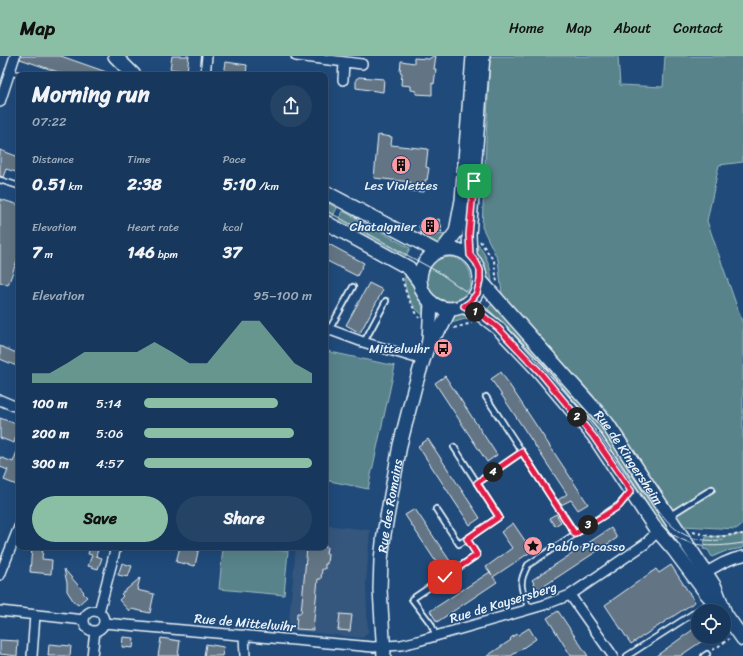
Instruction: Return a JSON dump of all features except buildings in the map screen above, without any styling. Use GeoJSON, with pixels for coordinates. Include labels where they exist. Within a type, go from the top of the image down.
{"type":"FeatureCollection","features":[{"type":"Feature","properties":{"kind":"main road"},"geometry":{"type":"LineString","coordinates":[[115,56],[131,72]]}},
{"type":"Feature","properties":{"kind":"main road"},"geometry":{"type":"LineString","coordinates":[[420,283],[421,268],[426,259],[440,250],[456,232],[462,200],[473,56]]}},
{"type":"Feature","properties":{"kind":"main road"},"geometry":{"type":"LineString","coordinates":[[470,255],[469,235],[472,217],[483,56]]}},
{"type":"Feature","properties":{"kind":"main road"},"geometry":{"type":"LineString","coordinates":[[328,194],[440,250],[454,248],[462,250],[470,255],[480,270],[480,280],[477,293],[470,302],[464,306],[450,309],[436,306],[425,297],[420,283],[409,268],[328,224]]}},
{"type":"Feature","properties":{"kind":"main road","name":"Rue de Kingersheim"},"geometry":{"type":"LineString","coordinates":[[480,280],[607,423],[678,529],[713,601],[716,604]]}},
{"type":"Feature","properties":{"kind":"main road","name":"Rue des Romains"},"geometry":{"type":"LineString","coordinates":[[384,652],[380,588],[384,534],[400,446],[429,341],[430,302]]}},
{"type":"Feature","properties":{"kind":"main road","name":"Rue de Kingersheim"},"geometry":{"type":"LineString","coordinates":[[464,306],[482,315],[498,328],[538,370],[593,436],[655,528],[674,550],[701,576],[715,587],[721,604]]}},
{"type":"Feature","properties":{"kind":"main road","name":"Rue des Romains"},"geometry":{"type":"LineString","coordinates":[[429,341],[442,326],[450,309]]}},
{"type":"Feature","properties":{"kind":"main road","name":"Rue de Kingersheim"},"geometry":{"type":"LineString","coordinates":[[731,622],[741,636]]}},
{"type":"Feature","properties":{"kind":"street"},"geometry":{"type":"LineString","coordinates":[[0,102],[15,56]]}},
{"type":"Feature","properties":{"kind":"street"},"geometry":{"type":"LineString","coordinates":[[205,72],[207,56]]}},
{"type":"Feature","properties":{"kind":"street"},"geometry":{"type":"LineString","coordinates":[[296,56],[362,64]]}},
{"type":"Feature","properties":{"kind":"street"},"geometry":{"type":"LineString","coordinates":[[343,80],[344,62]]}},
{"type":"Feature","properties":{"kind":"street"},"geometry":{"type":"LineString","coordinates":[[328,329],[423,360]]}},
{"type":"Feature","properties":{"kind":"street"},"geometry":{"type":"LineString","coordinates":[[0,400],[16,407]]}},
{"type":"Feature","properties":{"kind":"street","name":"Rue de Kaysersberg"},"geometry":{"type":"LineString","coordinates":[[384,652],[401,645],[529,609],[570,595],[645,544],[653,536],[655,528]]}},
{"type":"Feature","properties":{"kind":"street"},"geometry":{"type":"LineString","coordinates":[[0,575],[16,535]]}},
{"type":"Feature","properties":{"kind":"street"},"geometry":{"type":"LineString","coordinates":[[99,612],[115,550]]}},
{"type":"Feature","properties":{"kind":"street"},"geometry":{"type":"LineString","coordinates":[[701,576],[731,558],[743,556]]}},
{"type":"Feature","properties":{"kind":"street"},"geometry":{"type":"LineString","coordinates":[[570,595],[613,656]]}},
{"type":"Feature","properties":{"kind":"street"},"geometry":{"type":"LineString","coordinates":[[0,611],[84,620]]}},
{"type":"Feature","properties":{"kind":"street"},"geometry":{"type":"LineString","coordinates":[[89,612],[99,612],[103,616],[104,622],[101,628],[95,631],[87,628],[84,620],[87,614],[89,612]]}},
{"type":"Feature","properties":{"kind":"street"},"geometry":{"type":"LineString","coordinates":[[32,656],[35,615]]}},
{"type":"Feature","properties":{"kind":"street","name":"Rue de Mittelwihr"},"geometry":{"type":"LineString","coordinates":[[104,622],[244,635],[384,652]]}},
{"type":"Feature","properties":{"kind":"street"},"geometry":{"type":"LineString","coordinates":[[92,656],[95,631]]}},
{"type":"Feature","properties":{"kind":"street"},"geometry":{"type":"LineString","coordinates":[[244,635],[245,656]]}},
{"type":"Feature","properties":{"kind":"lane"},"geometry":{"type":"LineString","coordinates":[[10,72],[16,74]]}},
{"type":"Feature","properties":{"kind":"lane"},"geometry":{"type":"LineString","coordinates":[[0,180],[16,185]]}},
{"type":"Feature","properties":{"kind":"lane"},"geometry":{"type":"LineString","coordinates":[[328,327],[353,287]]}},
{"type":"Feature","properties":{"kind":"lane"},"geometry":{"type":"LineString","coordinates":[[364,342],[386,301]]}},
{"type":"Feature","properties":{"kind":"lane"},"geometry":{"type":"LineString","coordinates":[[486,397],[575,534]]}},
{"type":"Feature","properties":{"kind":"lane"},"geometry":{"type":"LineString","coordinates":[[436,509],[459,544],[499,517],[454,447]]}},
{"type":"Feature","properties":{"kind":"lane"},"geometry":{"type":"LineString","coordinates":[[477,483],[522,452]]}},
{"type":"Feature","properties":{"kind":"lane"},"geometry":{"type":"LineString","coordinates":[[669,516],[712,489]]}},
{"type":"Feature","properties":{"kind":"lane"},"geometry":{"type":"LineString","coordinates":[[529,609],[521,587],[522,576],[528,565],[619,506],[631,491]]}},
{"type":"Feature","properties":{"kind":"lane"},"geometry":{"type":"LineString","coordinates":[[436,636],[431,624],[412,599],[477,555],[467,539]]}},
{"type":"Feature","properties":{"kind":"lane"},"geometry":{"type":"LineString","coordinates":[[627,656],[713,601]]}},
{"type":"Feature","properties":{"kind":"path"},"geometry":{"type":"LineString","coordinates":[[428,235],[447,230]]}},
{"type":"Feature","properties":{"kind":"path"},"geometry":{"type":"LineString","coordinates":[[478,237],[494,261],[497,284]]}},
{"type":"Feature","properties":{"kind":"path"},"geometry":{"type":"LineString","coordinates":[[401,273],[407,296],[419,319]]}},
{"type":"Feature","properties":{"kind":"path"},"geometry":{"type":"LineString","coordinates":[[450,329],[477,322]]}},
{"type":"Feature","properties":{"kind":"path"},"geometry":{"type":"LineString","coordinates":[[678,529],[715,537],[743,534]]}},
{"type":"Feature","properties":{"kind":"path"},"geometry":{"type":"LineString","coordinates":[[705,655],[741,636]]}},
{"type":"Feature","properties":{"kind":"shaded area"},"geometry":{"type":"Polygon","coordinates":[[[328,525],[370,530],[366,583],[368,632],[363,638],[288,630],[296,550],[328,550],[328,525]]]}},
{"type":"Feature","properties":{"kind":"green space"},"geometry":{"type":"Polygon","coordinates":[[[490,56],[618,56],[620,85],[663,87],[665,56],[743,56],[743,162],[719,165],[707,221],[743,324],[743,524],[736,529],[683,526],[608,412],[502,294],[498,260],[482,227],[490,56]]]}},
{"type":"Feature","properties":{"kind":"green space"},"geometry":{"type":"Polygon","coordinates":[[[328,203],[337,208],[331,220],[328,218],[328,203]]]}},
{"type":"Feature","properties":{"kind":"green space"},"geometry":{"type":"Polygon","coordinates":[[[343,211],[410,248],[406,256],[339,220],[343,211]]]}},
{"type":"Feature","properties":{"kind":"green space"},"geometry":{"type":"Polygon","coordinates":[[[448,234],[442,244],[436,245],[425,238],[435,235],[448,234]]]}},
{"type":"Feature","properties":{"kind":"green space"},"geometry":{"type":"Polygon","coordinates":[[[475,241],[483,251],[488,262],[492,286],[485,282],[476,251],[475,241]]]}},
{"type":"Feature","properties":{"kind":"green space"},"geometry":{"type":"Polygon","coordinates":[[[449,257],[461,261],[467,267],[471,279],[467,291],[461,297],[449,301],[437,297],[431,291],[427,279],[431,267],[437,261],[449,257]]]}},
{"type":"Feature","properties":{"kind":"green space"},"geometry":{"type":"Polygon","coordinates":[[[406,273],[417,293],[424,315],[415,308],[406,290],[406,273]]]}},
{"type":"Feature","properties":{"kind":"green space"},"geometry":{"type":"Polygon","coordinates":[[[494,301],[602,425],[686,553],[684,554],[664,535],[599,440],[484,314],[494,301]]]}},
{"type":"Feature","properties":{"kind":"green space"},"geometry":{"type":"Polygon","coordinates":[[[461,312],[475,316],[448,323],[451,318],[461,312]]]}},
{"type":"Feature","properties":{"kind":"green space"},"geometry":{"type":"Polygon","coordinates":[[[328,351],[395,366],[368,489],[328,481],[328,351]]]}},
{"type":"Feature","properties":{"kind":"green space"},"geometry":{"type":"Polygon","coordinates":[[[743,534],[743,548],[726,551],[712,557],[708,550],[703,549],[706,537],[743,534]]]}},
{"type":"Feature","properties":{"kind":"green space"},"geometry":{"type":"Polygon","coordinates":[[[223,550],[288,551],[284,595],[219,589],[223,550]]]}},
{"type":"Feature","properties":{"kind":"tram line"},"geometry":{"type":"LineString","coordinates":[[328,212],[438,272],[474,297],[503,323],[577,406],[659,522],[668,531],[687,542],[708,546],[743,543]]}},
{"type":"Feature","properties":{"kind":"tram line"},"geometry":{"type":"LineString","coordinates":[[629,468],[659,511],[673,527],[689,537],[723,540]]}},
{"type":"Feature","properties":{"kind":"place","name":"Les Violettes"},"geometry":{"type":"Point","coordinates":[401,165]}},
{"type":"Feature","properties":{"kind":"place","name":"Chataignier"},"geometry":{"type":"Point","coordinates":[430,226]}},
{"type":"Feature","properties":{"kind":"place","name":"Mittelwihr"},"geometry":{"type":"Point","coordinates":[443,348]}},
{"type":"Feature","properties":{"kind":"place","name":"Pablo Picasso"},"geometry":{"type":"Point","coordinates":[533,546]}},
{"type":"Feature","properties":{"kind":"route"},"geometry":{"type":"LineString","coordinates":[[445,577],[477,555],[467,539],[499,517],[477,483],[522,452],[575,534],[619,506],[631,491],[593,436],[538,370],[498,328],[482,315],[464,306],[470,302],[480,287],[480,270],[470,255],[469,235],[472,217],[474,181]]}}]}
